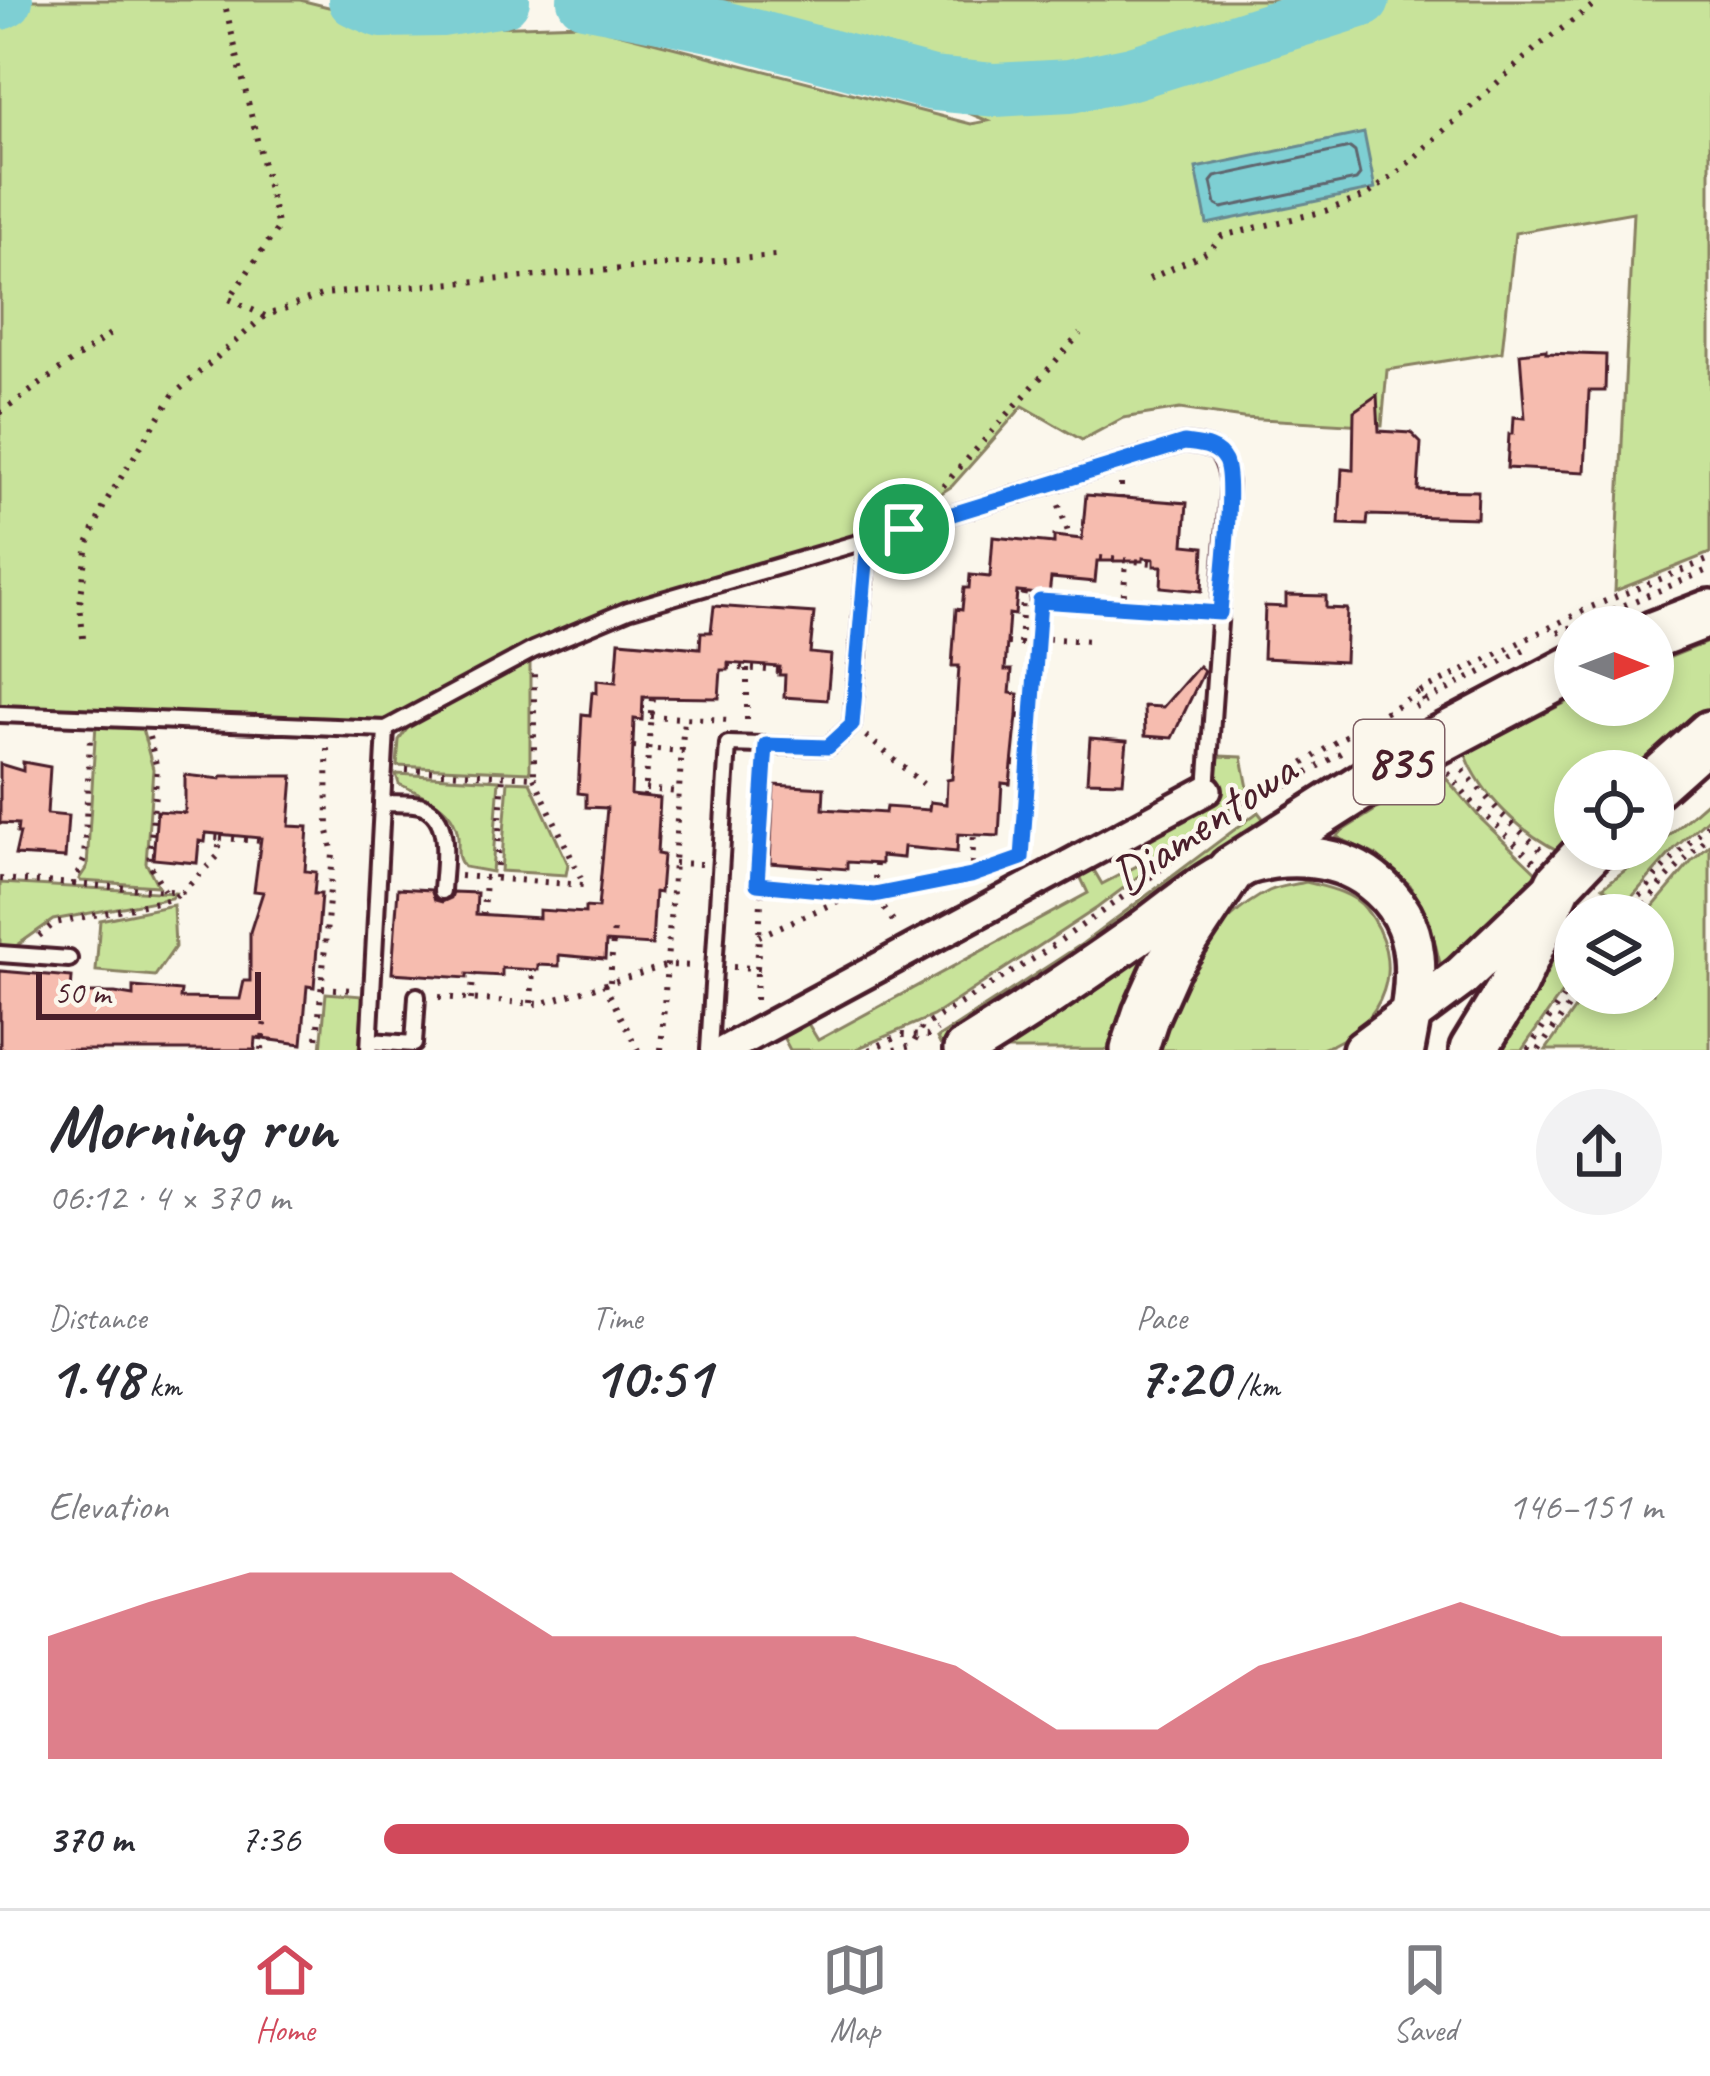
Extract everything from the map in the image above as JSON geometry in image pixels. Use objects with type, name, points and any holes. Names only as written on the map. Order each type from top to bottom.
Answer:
[{"type":"main road","points":[[1674,627],[1710,613]]},
{"type":"main road","name":"Diamentowa","points":[[1231,870],[1430,744],[1554,679]]},
{"type":"main road","points":[[1674,766],[1710,734]]},
{"type":"main road","name":"835","points":[[1134,1050],[1167,967],[1231,870]]},
{"type":"main road","points":[[1473,1050],[1514,983],[1569,871]]},
{"type":"street","points":[[725,1050],[1207,790]]},
{"type":"street","points":[[1231,870],[1276,858],[1307,857],[1345,866],[1376,884],[1398,907],[1417,969],[1407,1034]]},
{"type":"street","name":"Diamentowa","points":[[964,1050],[1231,870]]},
{"type":"street","points":[[1363,1050],[1407,1034],[1569,871]]},
{"type":"lane","points":[[0,714],[386,729],[533,650],[628,610],[1184,443],[1209,446],[1224,459],[1229,484],[1207,790]]},
{"type":"lane","points":[[709,1050],[728,744],[828,747],[852,725],[868,540]]},
{"type":"lane","points":[[386,729],[369,1046],[414,1044],[417,996]]},
{"type":"lane","points":[[382,803],[420,805],[436,815],[444,843],[442,883]]},
{"type":"lane","points":[[6,954],[69,959]]},
{"type":"path","points":[[1149,279],[1209,251],[1222,236],[1366,196],[1536,48],[1600,0]]},
{"type":"path","points":[[226,9],[278,228],[229,299],[265,316]]},
{"type":"path","points":[[83,638],[80,603],[88,544],[104,503],[173,395],[265,316],[324,294],[775,256]]},
{"type":"path","points":[[0,413],[110,334]]},
{"type":"path","points":[[904,529],[1080,334]]},
{"type":"path","points":[[1052,484],[1070,538]]},
{"type":"path","points":[[1100,558],[1154,563]]},
{"type":"path","points":[[894,1050],[912,1046],[922,1027],[1038,956],[1340,739],[1420,692],[1591,607],[1710,559]]},
{"type":"path","points":[[1123,608],[1126,560]]},
{"type":"path","points":[[1020,644],[1024,597],[1220,613]]},
{"type":"path","points":[[766,745],[757,884],[874,895],[971,876],[1022,858],[1040,601]]},
{"type":"path","points":[[1007,643],[1091,641]]},
{"type":"path","points":[[442,883],[496,878],[584,885],[534,777],[534,667]]},
{"type":"path","points":[[728,667],[780,671]]},
{"type":"path","points":[[747,669],[747,720]]},
{"type":"path","points":[[1420,692],[1425,701]]},
{"type":"path","points":[[652,697],[646,793],[679,792]]},
{"type":"path","points":[[650,716],[684,718]]},
{"type":"path","points":[[1017,716],[1033,717]]},
{"type":"path","points":[[73,884],[84,860],[89,744]]},
{"type":"path","points":[[633,747],[691,752]]},
{"type":"path","points":[[1456,759],[1502,815],[1597,894]]},
{"type":"path","points":[[1012,763],[1029,764]]},
{"type":"path","points":[[316,1050],[319,970],[333,854],[326,767]]},
{"type":"path","points":[[1443,767],[1477,808],[1569,871]]},
{"type":"path","points":[[157,768],[149,863],[164,890]]},
{"type":"path","points":[[418,771],[534,777]]},
{"type":"path","points":[[496,878],[503,776]]},
{"type":"path","points":[[1641,894],[1710,822]]},
{"type":"path","points":[[971,876],[974,834]]},
{"type":"path","points":[[1654,894],[1710,835]]},
{"type":"path","points":[[205,837],[260,841]]},
{"type":"path","points":[[6,954],[55,923],[172,899],[218,856],[220,838]]},
{"type":"path","points":[[876,864],[874,895],[887,914]]},
{"type":"path","points":[[818,891],[820,867]]},
{"type":"path","points":[[483,915],[485,878]]},
{"type":"path","points":[[661,878],[673,879]]},
{"type":"path","points":[[0,879],[182,892]]},
{"type":"path","points":[[755,1011],[762,886]]},
{"type":"path","points":[[759,936],[854,894]]},
{"type":"path","points":[[614,926],[607,983],[638,1050]]},
{"type":"path","points":[[417,996],[540,1004],[668,965],[757,968]]},
{"type":"path","points":[[471,1000],[474,970]]},
{"type":"path","points":[[531,1004],[533,970]]},
{"type":"path","points":[[1528,1050],[1554,1011]]},
{"type":"path","points":[[1539,1050],[1564,1014]]},
{"type":"path","points":[[262,1050],[265,1018]]},
{"type":"green space","points":[[0,0],[300,0],[418,29],[583,24],[971,124],[988,121],[697,0],[1710,0],[1710,553],[1615,591],[1633,212],[1515,233],[1502,352],[1387,370],[1382,426],[1243,418],[1180,409],[1123,418],[1082,440],[1023,406],[952,486],[868,540],[628,610],[386,729],[0,714]]},
{"type":"green space","points":[[1710,641],[1710,708],[1663,750],[1554,750],[1554,848],[1504,811],[1481,784],[1465,753],[1554,708],[1554,726],[1674,726],[1674,656]]},
{"type":"green space","points":[[530,661],[530,772],[397,766],[399,740],[412,722]]},
{"type":"green space","points":[[96,724],[141,725],[153,769],[146,863],[158,886],[79,879],[87,867]]},
{"type":"green space","points":[[1219,756],[1242,757],[1248,788],[1243,798],[1097,908],[933,1016],[854,1050],[790,1050],[782,1035],[807,1022],[818,1040],[1088,893],[1079,874],[1092,867],[1102,884],[1150,859],[1140,840],[1214,798]]},
{"type":"green space","points":[[1439,770],[1539,875],[1441,967],[1429,919],[1410,885],[1376,855],[1337,837]]},
{"type":"green space","points":[[396,774],[499,780],[492,872],[464,867],[451,817],[437,803],[399,784]]},
{"type":"green space","points":[[508,781],[530,782],[568,864],[566,875],[501,871]]},
{"type":"green space","points":[[1710,799],[1710,816],[1674,849],[1674,831]]},
{"type":"green space","points":[[1258,812],[1265,821],[940,1044],[937,1038],[1082,944]]},
{"type":"green space","points":[[1710,845],[1710,1050],[1546,1050],[1571,1014],[1674,1014],[1674,894],[1664,894]]},
{"type":"green space","points":[[1625,870],[1656,870],[1635,894],[1612,894],[1603,887]]},
{"type":"green space","points":[[1306,882],[1353,898],[1378,929],[1385,950],[1384,990],[1362,1025],[1322,1049],[1155,1050],[1185,981],[1211,939],[1247,904],[1269,891]]},
{"type":"green space","points":[[0,883],[175,893],[171,898],[53,920],[12,949],[0,949]]},
{"type":"green space","points":[[173,905],[175,947],[155,976],[96,971],[100,920]]},
{"type":"green space","points":[[1152,948],[1113,1050],[996,1050]]},
{"type":"green space","points":[[1554,950],[1554,1004],[1522,1050],[1485,1050]]},
{"type":"green space","points":[[326,993],[363,996],[359,1050],[321,1050]]},
{"type":"water","points":[[1364,133],[1375,189],[1207,224],[1196,168]]},
{"type":"building","points":[[1546,350],[1606,355],[1605,391],[1589,391],[1585,472],[1507,468],[1514,417],[1525,418],[1520,353]]},
{"type":"building","points":[[1377,395],[1379,431],[1411,433],[1421,443],[1418,490],[1478,491],[1477,518],[1368,515],[1367,525],[1339,524],[1342,469],[1353,470],[1354,411]]},
{"type":"building","points":[[1086,495],[1187,503],[1184,545],[1204,547],[1202,591],[1161,587],[1162,566],[1143,558],[1097,561],[1095,582],[1051,578],[1049,595],[1017,592],[1015,615],[1009,614],[1005,670],[1012,670],[1010,693],[1018,694],[1017,716],[1010,784],[1002,783],[999,836],[958,834],[957,852],[904,847],[903,858],[881,856],[881,864],[847,862],[847,869],[770,863],[774,785],[824,788],[823,809],[885,813],[886,807],[929,810],[930,802],[946,804],[947,780],[952,779],[959,666],[952,666],[956,609],[962,610],[964,588],[969,588],[970,575],[990,577],[993,537],[1054,543],[1054,536],[1082,539]]},
{"type":"building","points":[[1286,595],[1326,596],[1326,608],[1347,609],[1345,662],[1263,658],[1265,606],[1286,607]]},
{"type":"building","points":[[714,606],[814,613],[810,653],[831,655],[827,700],[784,697],[785,675],[779,675],[780,667],[728,663],[728,670],[721,670],[719,698],[643,697],[642,720],[634,719],[631,795],[660,798],[657,854],[663,855],[652,945],[606,942],[605,959],[559,955],[559,966],[502,968],[502,976],[392,973],[398,888],[431,890],[435,900],[442,902],[453,892],[477,893],[476,914],[539,918],[539,910],[585,913],[585,907],[598,908],[607,808],[586,807],[586,794],[578,793],[582,714],[590,715],[597,680],[616,682],[619,641],[700,648],[701,632],[711,632]]},
{"type":"building","points":[[1199,666],[1204,671],[1172,738],[1145,736],[1144,706],[1163,707]]},
{"type":"building","points":[[1090,738],[1127,741],[1123,782],[1087,781]]},
{"type":"building","points":[[23,762],[50,767],[47,814],[68,816],[65,858],[15,855],[18,824],[0,823],[0,764],[23,771]]},
{"type":"building","points":[[185,775],[221,779],[293,776],[289,826],[308,827],[305,871],[316,872],[314,894],[321,894],[314,987],[307,986],[302,1044],[256,1038],[255,1050],[0,1050],[0,971],[72,977],[71,993],[133,996],[133,987],[181,991],[180,998],[240,999],[244,981],[250,981],[250,932],[263,892],[254,891],[261,838],[206,833],[205,842],[199,841],[197,863],[153,859],[157,811],[185,813]]},
{"type":"waterway","points":[[0,3],[6,0]]},
{"type":"waterway","points":[[355,0],[381,11],[441,10],[503,0]]},
{"type":"waterway","points":[[584,0],[720,27],[933,84],[995,90],[1070,86],[1132,73],[1363,0]]},
{"type":"route","points":[[1184,443],[1209,446],[1224,459],[1229,484],[1220,613],[1040,601],[1022,858],[971,876],[874,895],[757,884],[766,745],[828,747],[852,725],[868,540],[904,529],[1184,443]]}]
